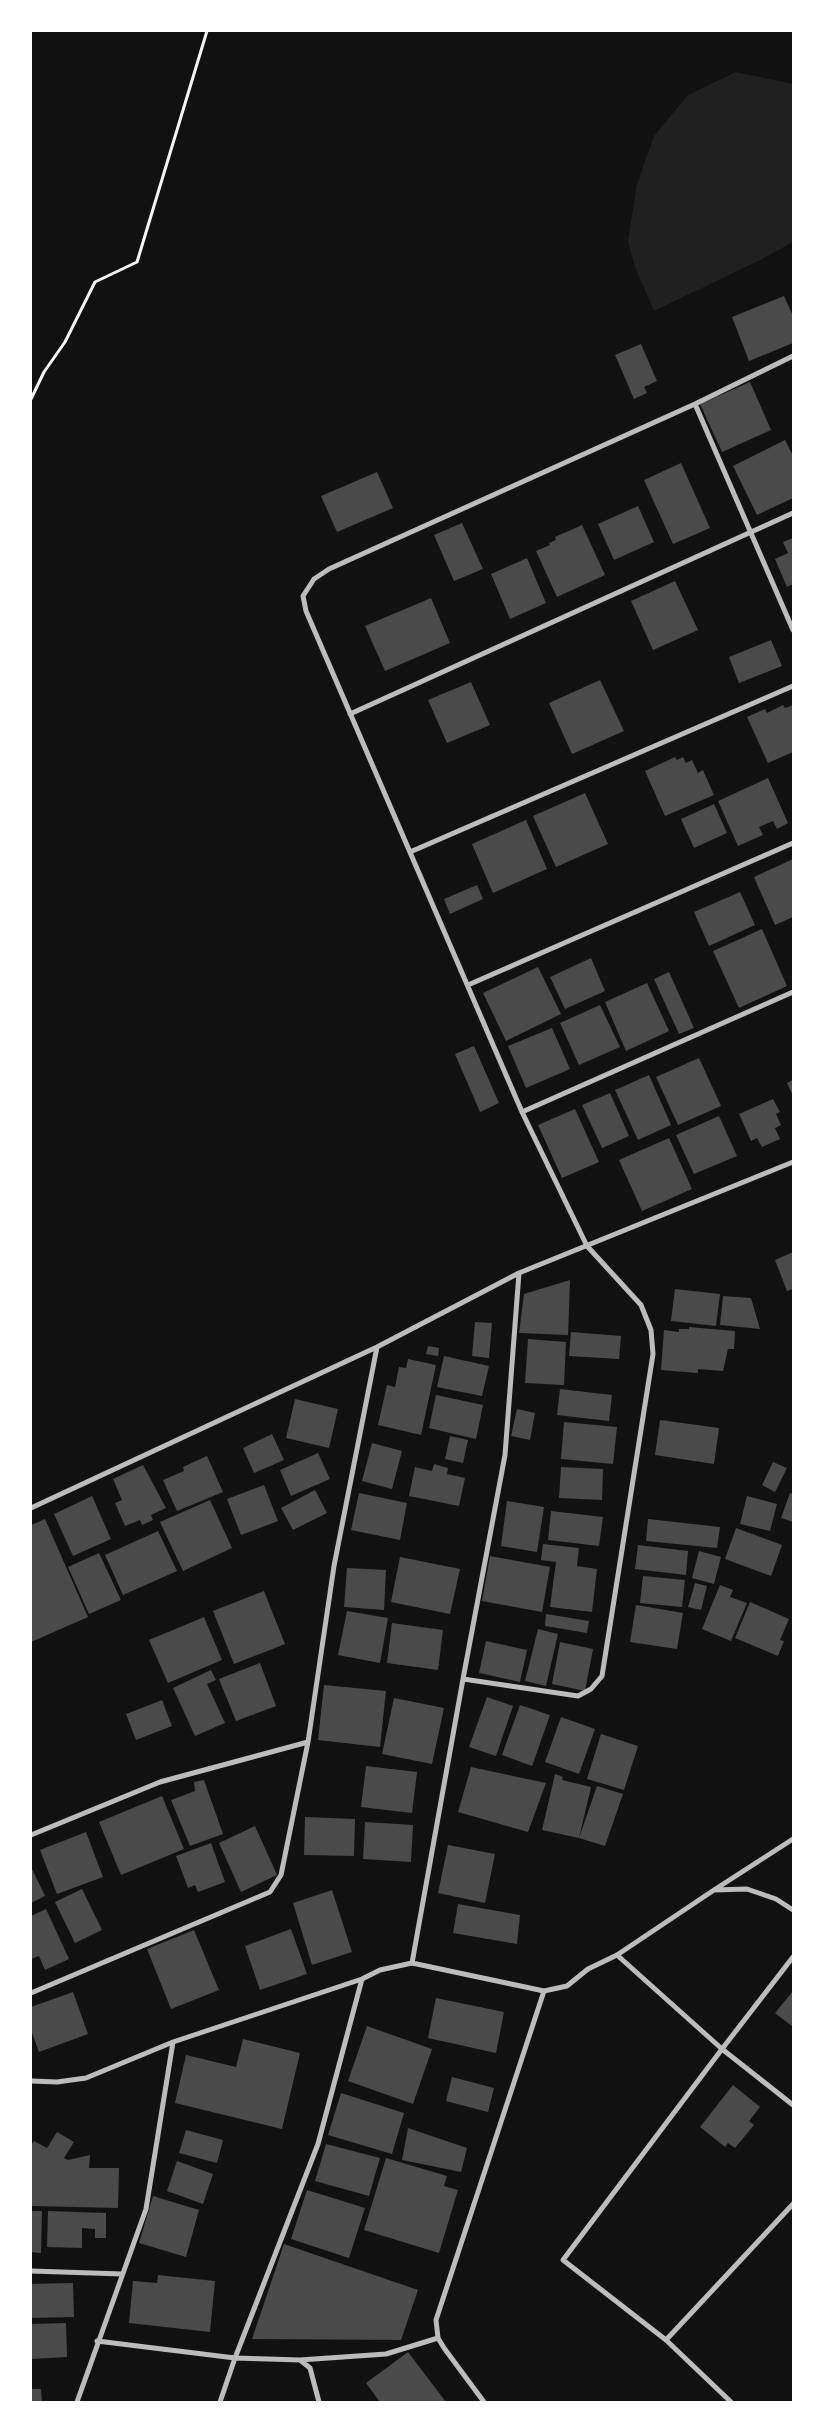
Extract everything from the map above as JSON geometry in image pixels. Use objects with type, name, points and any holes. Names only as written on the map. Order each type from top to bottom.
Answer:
[{"type":"street","points":[[463,1679],[578,1696],[592,1689],[602,1676],[653,1354],[651,1330],[641,1305],[587,1246],[522,1112],[306,611],[303,596],[314,579],[338,565],[695,404],[793,356]]},
{"type":"street","points":[[695,404],[793,630]]},
{"type":"street","points":[[350,714],[793,513]]},
{"type":"street","points":[[410,852],[793,686]]},
{"type":"street","points":[[468,985],[793,843]]},
{"type":"street","points":[[522,1112],[793,992]]},
{"type":"street","points":[[31,1508],[378,1348],[519,1273],[793,1162]]},
{"type":"street","points":[[412,1963],[505,1455],[519,1273]]},
{"type":"street","points":[[31,1993],[270,1892],[281,1876],[308,1742],[334,1566],[378,1348]]},
{"type":"street","points":[[31,1835],[160,1782],[308,1742]]},
{"type":"street","points":[[31,2081],[58,2082],[86,2078],[173,2042],[362,1979],[380,1970],[412,1963],[544,1991],[567,1986],[588,1969],[617,1955],[793,1839]]},
{"type":"street","points":[[714,1890],[746,1889],[776,1899],[793,1910]]},
{"type":"street","points":[[617,1955],[722,2049],[793,2105]]},
{"type":"street","points":[[731,2402],[666,2340],[563,2260],[793,1957]]},
{"type":"street","points":[[220,2402],[235,2358],[318,2144],[362,1979]]},
{"type":"street","points":[[484,2402],[438,2338],[436,2320],[544,1991]]},
{"type":"street","points":[[77,2402],[97,2341],[146,2209],[173,2042]]},
{"type":"street","points":[[666,2340],[793,2204]]},
{"type":"street","points":[[31,2271],[122,2274]]},
{"type":"street","points":[[97,2341],[235,2358],[300,2360],[386,2354],[438,2338]]},
{"type":"street","points":[[300,2360],[310,2368],[319,2402]]},
{"type":"path","points":[[31,399],[44,372],[65,342],[96,282],[138,262],[206,31]]},
{"type":"shaded area","points":[[736,72],[793,84],[793,242],[654,311],[635,267],[628,241],[637,184],[654,136],[688,95]]},
{"type":"building","points":[[784,296],[793,316],[793,343],[749,361],[732,317]]},
{"type":"building","points":[[641,344],[657,381],[644,387],[647,393],[634,399],[615,355]]},
{"type":"building","points":[[750,382],[771,430],[722,452],[700,404]]},
{"type":"building","points":[[785,440],[793,456],[793,498],[757,515],[733,466]]},
{"type":"building","points":[[681,463],[710,528],[673,544],[644,480]]},
{"type":"building","points":[[377,472],[393,508],[337,532],[321,496]]},
{"type":"building","points":[[638,506],[654,542],[614,560],[598,524]]},
{"type":"building","points":[[462,523],[483,569],[454,581],[434,535]]},
{"type":"building","points":[[582,525],[605,575],[557,597],[536,551],[550,545],[549,543],[556,540],[555,537]]},
{"type":"building","points":[[793,538],[793,584],[787,587],[775,559],[788,553],[783,542]]},
{"type":"building","points":[[527,558],[546,603],[510,619],[491,574]]},
{"type":"building","points":[[675,581],[698,630],[653,650],[631,601]]},
{"type":"building","points":[[431,598],[450,643],[385,671],[365,626]]},
{"type":"building","points":[[771,640],[782,666],[739,683],[729,657]]},
{"type":"building","points":[[600,680],[624,731],[572,754],[549,703]]},
{"type":"building","points":[[471,682],[490,725],[447,743],[428,700]]},
{"type":"building","points":[[783,705],[785,708],[793,705],[793,752],[768,763],[747,717],[765,709],[767,713]]},
{"type":"building","points":[[675,757],[677,760],[683,757],[686,763],[692,760],[698,773],[703,770],[714,795],[665,816],[645,771]]},
{"type":"building","points":[[768,778],[788,823],[777,829],[773,821],[759,827],[763,835],[738,846],[718,801]]},
{"type":"building","points":[[585,793],[608,844],[556,867],[533,816]]},
{"type":"building","points":[[714,804],[727,833],[694,848],[681,819]]},
{"type":"building","points":[[526,820],[547,869],[493,893],[472,844]]},
{"type":"building","points":[[793,859],[793,917],[775,925],[754,877]]},
{"type":"building","points":[[477,885],[483,899],[450,914],[444,899]]},
{"type":"building","points":[[740,892],[755,925],[709,946],[694,912]]},
{"type":"building","points":[[762,929],[787,986],[739,1008],[713,951]]},
{"type":"building","points":[[591,958],[605,991],[565,1009],[550,977]]},
{"type":"building","points":[[538,967],[561,1014],[506,1041],[483,993]]},
{"type":"building","points":[[669,972],[694,1028],[679,1034],[654,979]]},
{"type":"building","points":[[647,983],[669,1031],[626,1051],[605,1002]]},
{"type":"building","points":[[600,1005],[620,1047],[579,1065],[560,1023]]},
{"type":"building","points":[[552,1028],[570,1069],[526,1088],[508,1046]]},
{"type":"building","points":[[474,1046],[499,1103],[480,1112],[455,1054]]},
{"type":"building","points":[[699,1058],[721,1106],[678,1125],[656,1077]]},
{"type":"building","points":[[649,1075],[671,1125],[638,1140],[615,1090]]},
{"type":"building","points":[[793,1080],[793,1096],[787,1083]]},
{"type":"building","points":[[610,1093],[629,1136],[602,1148],[582,1105]]},
{"type":"building","points":[[773,1099],[780,1112],[776,1114],[781,1125],[775,1128],[780,1139],[762,1147],[757,1138],[751,1141],[739,1114]]},
{"type":"building","points":[[575,1109],[599,1162],[562,1178],[538,1125]]},
{"type":"building","points":[[719,1116],[737,1156],[694,1174],[676,1135]]},
{"type":"building","points":[[669,1138],[692,1189],[642,1211],[619,1160]]},
{"type":"building","points":[[793,1252],[793,1289],[787,1291],[775,1260]]},
{"type":"building","points":[[570,1280],[568,1335],[519,1333],[524,1294]]},
{"type":"building","points":[[675,1289],[720,1294],[716,1326],[671,1321]]},
{"type":"building","points":[[723,1296],[751,1298],[760,1329],[720,1325]]},
{"type":"building","points":[[475,1322],[492,1323],[489,1358],[472,1356]]},
{"type":"building","points":[[689,1327],[735,1331],[734,1349],[728,1349],[723,1371],[698,1369],[698,1373],[661,1370],[664,1330],[679,1332],[679,1329],[689,1329]]},
{"type":"building","points":[[571,1332],[621,1336],[619,1359],[569,1356]]},
{"type":"building","points":[[528,1339],[566,1342],[564,1385],[525,1383]]},
{"type":"building","points":[[428,1346],[439,1348],[438,1356],[426,1354]]},
{"type":"building","points":[[444,1356],[489,1366],[482,1396],[437,1387]]},
{"type":"building","points":[[408,1359],[436,1365],[421,1435],[378,1425],[387,1385],[395,1387],[399,1367],[406,1368]]},
{"type":"building","points":[[560,1389],[612,1395],[609,1421],[557,1415]]},
{"type":"building","points":[[436,1395],[483,1405],[476,1439],[429,1428]]},
{"type":"building","points":[[295,1399],[338,1409],[329,1448],[286,1438]]},
{"type":"building","points":[[517,1409],[535,1413],[530,1440],[511,1436]]},
{"type":"building","points":[[660,1420],[719,1428],[714,1464],[655,1455]]},
{"type":"building","points":[[564,1422],[617,1427],[613,1464],[561,1459]]},
{"type":"building","points":[[272,1434],[284,1460],[254,1473],[243,1448]]},
{"type":"building","points":[[450,1436],[468,1440],[463,1463],[445,1459]]},
{"type":"building","points":[[372,1443],[402,1451],[392,1489],[362,1481]]},
{"type":"building","points":[[318,1453],[330,1479],[291,1496],[280,1470]]},
{"type":"building","points":[[207,1456],[223,1492],[177,1511],[163,1480],[184,1471],[183,1467]]},
{"type":"building","points":[[773,1462],[787,1468],[775,1492],[762,1485]]},
{"type":"building","points":[[434,1464],[448,1468],[447,1474],[465,1478],[459,1506],[409,1496],[415,1467],[432,1471]]},
{"type":"building","points":[[143,1465],[166,1508],[151,1515],[153,1520],[142,1525],[140,1520],[125,1526],[115,1503],[122,1500],[113,1479]]},
{"type":"building","points":[[561,1467],[603,1469],[602,1500],[559,1498]]},
{"type":"building","points":[[264,1485],[278,1521],[241,1535],[227,1499]]},
{"type":"building","points":[[315,1490],[327,1513],[293,1530],[281,1508]]},
{"type":"building","points":[[359,1493],[407,1503],[400,1540],[351,1530]]},
{"type":"building","points":[[790,1493],[793,1494],[793,1522],[781,1518]]},
{"type":"building","points":[[92,1496],[111,1539],[73,1556],[54,1514]]},
{"type":"building","points":[[747,1496],[777,1504],[770,1531],[740,1524]]},
{"type":"building","points":[[210,1500],[232,1548],[183,1571],[160,1522]]},
{"type":"building","points":[[507,1501],[544,1507],[537,1552],[501,1546]]},
{"type":"building","points":[[551,1511],[603,1517],[599,1546],[548,1540]]},
{"type":"building","points":[[45,1519],[88,1617],[31,1642],[31,1525]]},
{"type":"building","points":[[648,1519],[720,1527],[717,1548],[646,1541]]},
{"type":"building","points":[[736,1528],[782,1545],[771,1576],[725,1559]]},
{"type":"building","points":[[158,1531],[177,1571],[123,1595],[105,1555]]},
{"type":"building","points":[[543,1544],[579,1548],[577,1566],[597,1569],[592,1612],[550,1607],[556,1562],[541,1560]]},
{"type":"building","points":[[638,1545],[688,1551],[686,1575],[635,1569]]},
{"type":"building","points":[[699,1551],[721,1557],[714,1584],[692,1578]]},
{"type":"building","points":[[99,1553],[121,1600],[89,1614],[68,1567]]},
{"type":"building","points":[[490,1556],[550,1567],[542,1612],[482,1601]]},
{"type":"building","points":[[400,1557],[460,1569],[450,1614],[391,1602]]},
{"type":"building","points":[[347,1568],[386,1570],[384,1610],[344,1607]]},
{"type":"building","points":[[643,1576],[685,1580],[682,1607],[640,1603]]},
{"type":"building","points":[[695,1583],[707,1586],[701,1610],[688,1607]]},
{"type":"building","points":[[720,1585],[733,1590],[730,1597],[747,1603],[731,1641],[702,1629]]},
{"type":"building","points":[[264,1591],[285,1644],[234,1664],[213,1611]]},
{"type":"building","points":[[750,1602],[789,1619],[780,1640],[784,1641],[778,1656],[735,1638]]},
{"type":"building","points":[[636,1605],[683,1613],[677,1649],[630,1642]]},
{"type":"building","points":[[347,1611],[388,1618],[380,1663],[338,1655]]},
{"type":"building","points":[[546,1614],[589,1621],[587,1633],[545,1626]]},
{"type":"building","points":[[204,1617],[222,1660],[168,1683],[149,1640]]},
{"type":"building","points":[[392,1623],[443,1630],[438,1670],[387,1663]]},
{"type":"building","points":[[538,1629],[558,1634],[546,1686],[525,1681]]},
{"type":"building","points":[[486,1641],[527,1650],[520,1682],[479,1673]]},
{"type":"building","points":[[560,1642],[593,1649],[585,1691],[552,1684]]},
{"type":"building","points":[[260,1663],[276,1706],[236,1721],[219,1679]]},
{"type":"building","points":[[211,1670],[216,1680],[207,1684],[225,1723],[195,1736],[173,1688]]},
{"type":"building","points":[[324,1685],[386,1691],[380,1747],[318,1740]]},
{"type":"building","points":[[487,1697],[513,1706],[496,1756],[469,1747]]},
{"type":"building","points":[[394,1698],[444,1708],[432,1764],[382,1754]]},
{"type":"building","points":[[162,1700],[172,1726],[136,1740],[126,1714]]},
{"type":"building","points":[[520,1705],[550,1715],[532,1766],[502,1755]]},
{"type":"building","points":[[561,1717],[595,1729],[579,1774],[545,1762]]},
{"type":"building","points":[[601,1734],[638,1746],[624,1790],[587,1779]]},
{"type":"building","points":[[366,1766],[417,1772],[412,1813],[361,1807]]},
{"type":"building","points":[[471,1767],[546,1783],[528,1832],[458,1812]]},
{"type":"building","points":[[555,1774],[563,1777],[562,1780],[591,1787],[579,1838],[542,1830]]},
{"type":"building","points":[[204,1780],[223,1834],[190,1846],[171,1800],[195,1791],[194,1782]]},
{"type":"building","points":[[597,1786],[623,1794],[605,1846],[579,1838]]},
{"type":"building","points":[[162,1796],[184,1849],[121,1875],[99,1822]]},
{"type":"building","points":[[305,1817],[355,1819],[354,1856],[304,1855]]},
{"type":"building","points":[[365,1822],[413,1825],[411,1862],[363,1859]]},
{"type":"building","points":[[255,1826],[277,1875],[241,1892],[219,1843]]},
{"type":"building","points":[[86,1832],[103,1877],[57,1894],[40,1850]]},
{"type":"building","points":[[211,1843],[225,1882],[198,1892],[195,1885],[188,1888],[176,1856]]},
{"type":"building","points":[[448,1845],[495,1854],[485,1903],[438,1893]]},
{"type":"building","points":[[31,1867],[45,1896],[31,1903]]},
{"type":"building","points":[[82,1889],[102,1930],[75,1943],[55,1902]]},
{"type":"building","points":[[332,1890],[352,1952],[312,1965],[293,1903]]},
{"type":"building","points":[[458,1904],[520,1915],[517,1944],[453,1933]]},
{"type":"building","points":[[46,1909],[69,1959],[45,1970],[39,1956],[31,1959],[31,1916]]},
{"type":"building","points":[[291,1929],[307,1974],[260,1990],[245,1946]]},
{"type":"building","points":[[194,1930],[219,1990],[171,2009],[147,1949]]},
{"type":"building","points":[[793,1991],[793,2027],[775,2013]]},
{"type":"building","points":[[73,1992],[88,2034],[39,2052],[31,2030],[31,2007]]},
{"type":"building","points":[[436,1998],[504,2012],[496,2053],[428,2038]]},
{"type":"building","points":[[367,2026],[432,2049],[413,2104],[348,2081]]},
{"type":"building","points":[[243,2039],[300,2053],[282,2129],[175,2103],[186,2055],[236,2067]]},
{"type":"building","points":[[452,2077],[494,2088],[488,2112],[446,2101]]},
{"type":"building","points":[[733,2085],[760,2107],[749,2121],[754,2125],[735,2148],[728,2143],[725,2147],[700,2127]]},
{"type":"building","points":[[341,2093],[404,2113],[392,2154],[328,2135]]},
{"type":"building","points":[[408,2128],[467,2148],[461,2172],[402,2160]]},
{"type":"building","points":[[186,2130],[223,2140],[217,2163],[179,2153]]},
{"type":"building","points":[[57,2132],[74,2142],[64,2158],[68,2160],[90,2155],[89,2168],[119,2168],[118,2208],[31,2206],[31,2145],[34,2141],[47,2148]]},
{"type":"building","points":[[326,2144],[380,2158],[369,2196],[315,2181]]},
{"type":"building","points":[[386,2158],[447,2176],[444,2186],[458,2190],[439,2253],[364,2230]]},
{"type":"building","points":[[177,2161],[213,2174],[203,2204],[167,2191]]},
{"type":"building","points":[[307,2190],[365,2208],[349,2258],[291,2239]]},
{"type":"building","points":[[153,2196],[199,2210],[186,2257],[139,2243]]},
{"type":"building","points":[[31,2211],[42,2211],[41,2253],[31,2252]]},
{"type":"building","points":[[48,2211],[106,2213],[106,2238],[95,2238],[95,2229],[82,2228],[82,2248],[47,2247]]},
{"type":"building","points":[[284,2244],[418,2290],[401,2340],[252,2339]]},
{"type":"building","points":[[158,2275],[215,2281],[210,2332],[129,2323],[133,2281],[157,2283]]},
{"type":"building","points":[[73,2283],[74,2317],[31,2318],[31,2284]]},
{"type":"building","points":[[66,2323],[67,2357],[31,2359],[31,2324]]},
{"type":"building","points":[[408,2352],[446,2402],[380,2402],[366,2383]]},
{"type":"building","points":[[31,2389],[41,2389],[42,2402],[31,2402]]}]
